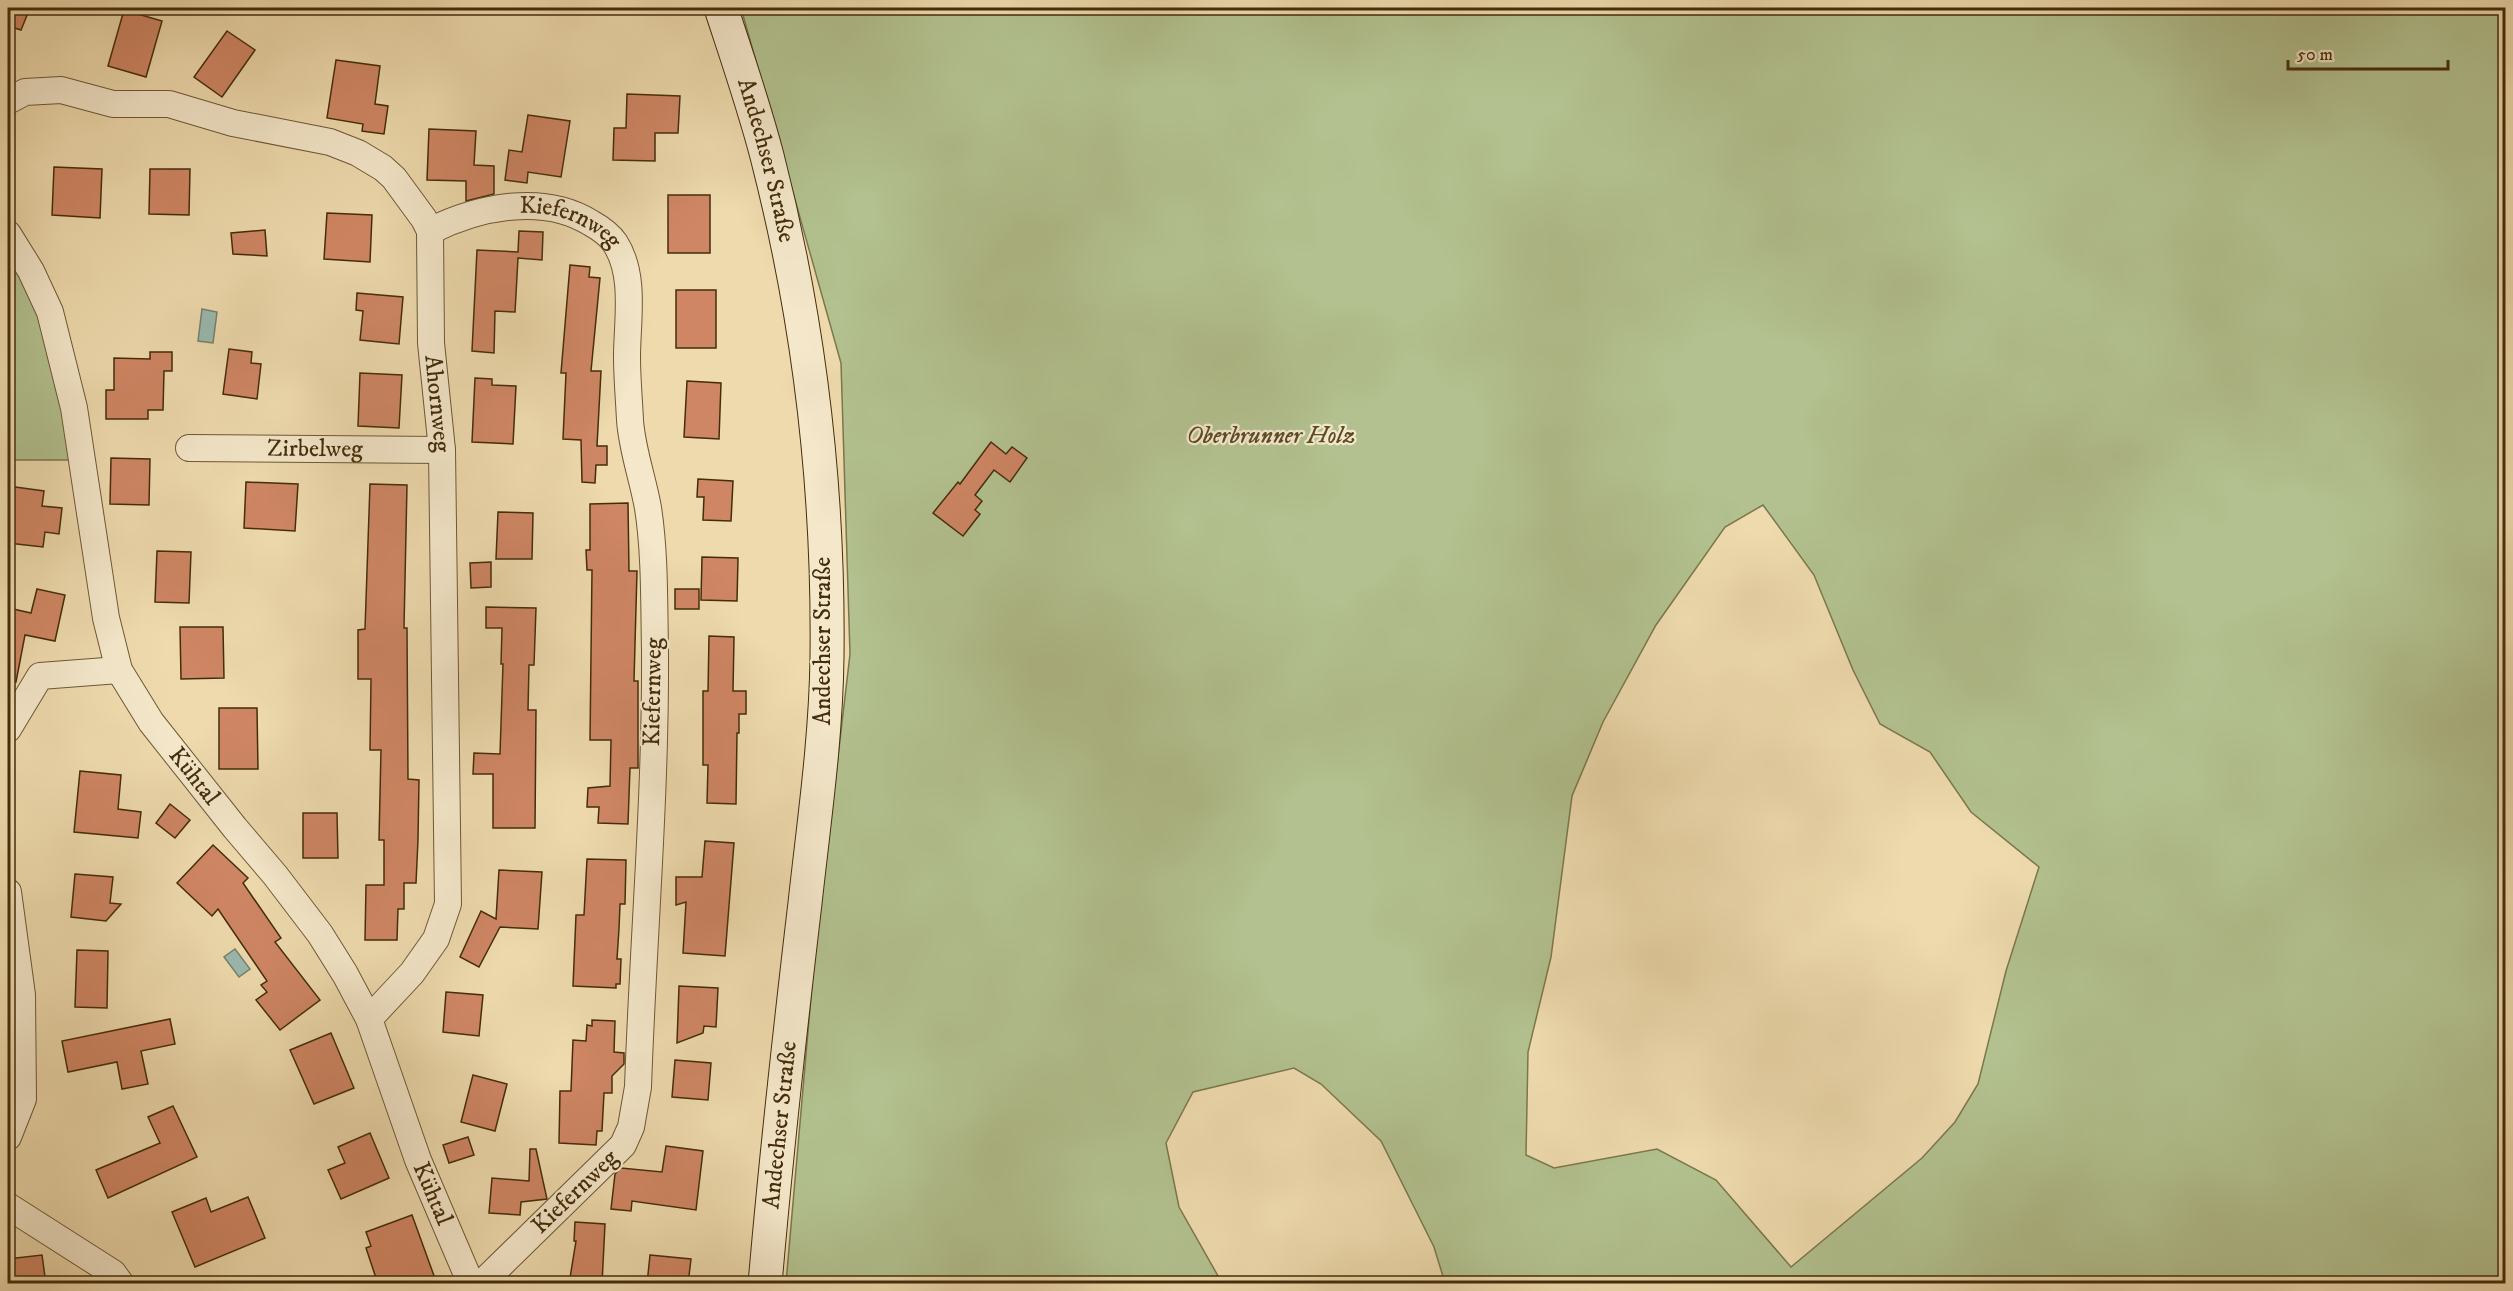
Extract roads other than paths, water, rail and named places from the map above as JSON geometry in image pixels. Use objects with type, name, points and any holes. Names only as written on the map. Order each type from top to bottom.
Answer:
[{"type":"street","name":"Andechser Straße","points":[[721,8],[766,155],[805,345],[819,443],[825,591],[827,657],[822,748],[774,1176],[765,1284]]},
{"type":"street","points":[[8,101],[24,92],[61,90],[113,104],[169,104],[233,123],[330,142],[358,153],[383,168],[394,178],[412,202],[430,231]]},
{"type":"street","name":"Kiefernweg","points":[[430,231],[454,221],[491,211],[532,205],[558,208],[584,219],[609,236],[616,245],[624,267],[629,303],[627,360],[630,426],[648,509],[651,549],[655,650],[651,784],[638,1087],[631,1127],[623,1145],[481,1284]]},
{"type":"street","name":"Ahornweg","points":[[369,1019],[412,973],[436,939],[448,904],[442,450],[431,344],[430,231]]},
{"type":"street","name":"Kühtal","points":[[8,234],[31,271],[50,312],[74,408],[106,618],[119,670],[158,731],[275,875],[320,934],[345,974],[369,1019],[418,1160],[471,1284]]},
{"type":"street","name":"Zirbelweg","points":[[189,448],[442,450]]},
{"type":"street","points":[[8,729],[40,676],[119,670]]},
{"type":"street","points":[[8,892],[22,995],[23,1099],[8,1137]]},
{"type":"street","points":[[8,1206],[114,1273],[121,1284]]},
{"type":"water","points":[[202,309],[217,312],[213,343],[198,341]]},
{"type":"water","points":[[235,949],[250,969],[239,977],[224,957]]},
{"type":"park label","name":"Oberbrunner Holz","points":[[1271,436]]}]
